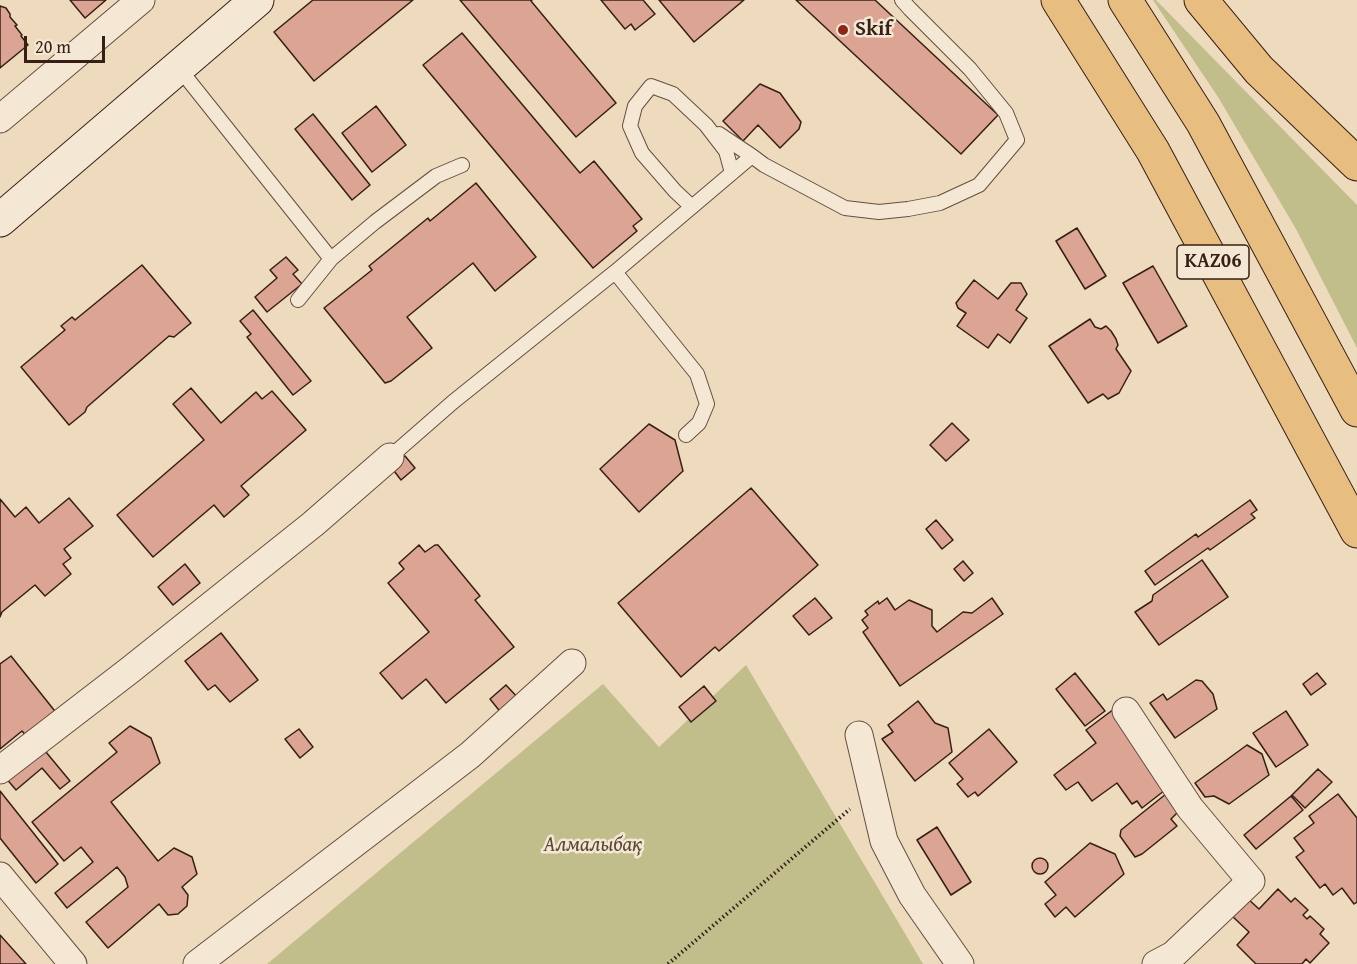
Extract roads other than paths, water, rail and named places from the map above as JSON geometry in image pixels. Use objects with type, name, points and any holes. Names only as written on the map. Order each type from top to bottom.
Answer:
[{"type":"highway","name":"KАZ06","points":[[1058,0],[1153,151],[1357,531]]},
{"type":"highway","name":"KАZ06","points":[[1125,0],[1203,123],[1357,410]]},
{"type":"highway","points":[[1201,0],[1259,70],[1357,164]]},
{"type":"main road","points":[[0,220],[257,0]]},
{"type":"street","points":[[0,119],[141,0]]},
{"type":"street","points":[[0,770],[313,524],[390,457]]},
{"type":"street","points":[[197,964],[470,755],[572,663]]},
{"type":"street","points":[[1126,711],[1190,808],[1251,881],[1170,961]]},
{"type":"street","points":[[859,735],[884,841],[912,895],[960,964]]},
{"type":"street","points":[[0,876],[73,964]]},
{"type":"lane","points":[[706,125],[764,165],[845,208],[879,212],[908,209],[940,203],[979,185],[1017,140],[1006,113],[970,69],[902,0]]},
{"type":"lane","points":[[178,67],[331,259]]},
{"type":"lane","points":[[692,207],[642,153],[630,126],[635,106],[651,86],[673,94],[706,125],[726,151],[732,173]]},
{"type":"lane","points":[[390,457],[453,402],[615,272],[752,156]]},
{"type":"lane","points":[[298,300],[331,259],[375,222],[436,176],[462,165]]},
{"type":"lane","points":[[615,272],[697,374],[707,404],[699,423],[686,435]]},
{"type":"place","name":"Skif","points":[[843,30]]},
{"type":"park label","name":"Алмалыбақ","points":[[593,846]]}]
